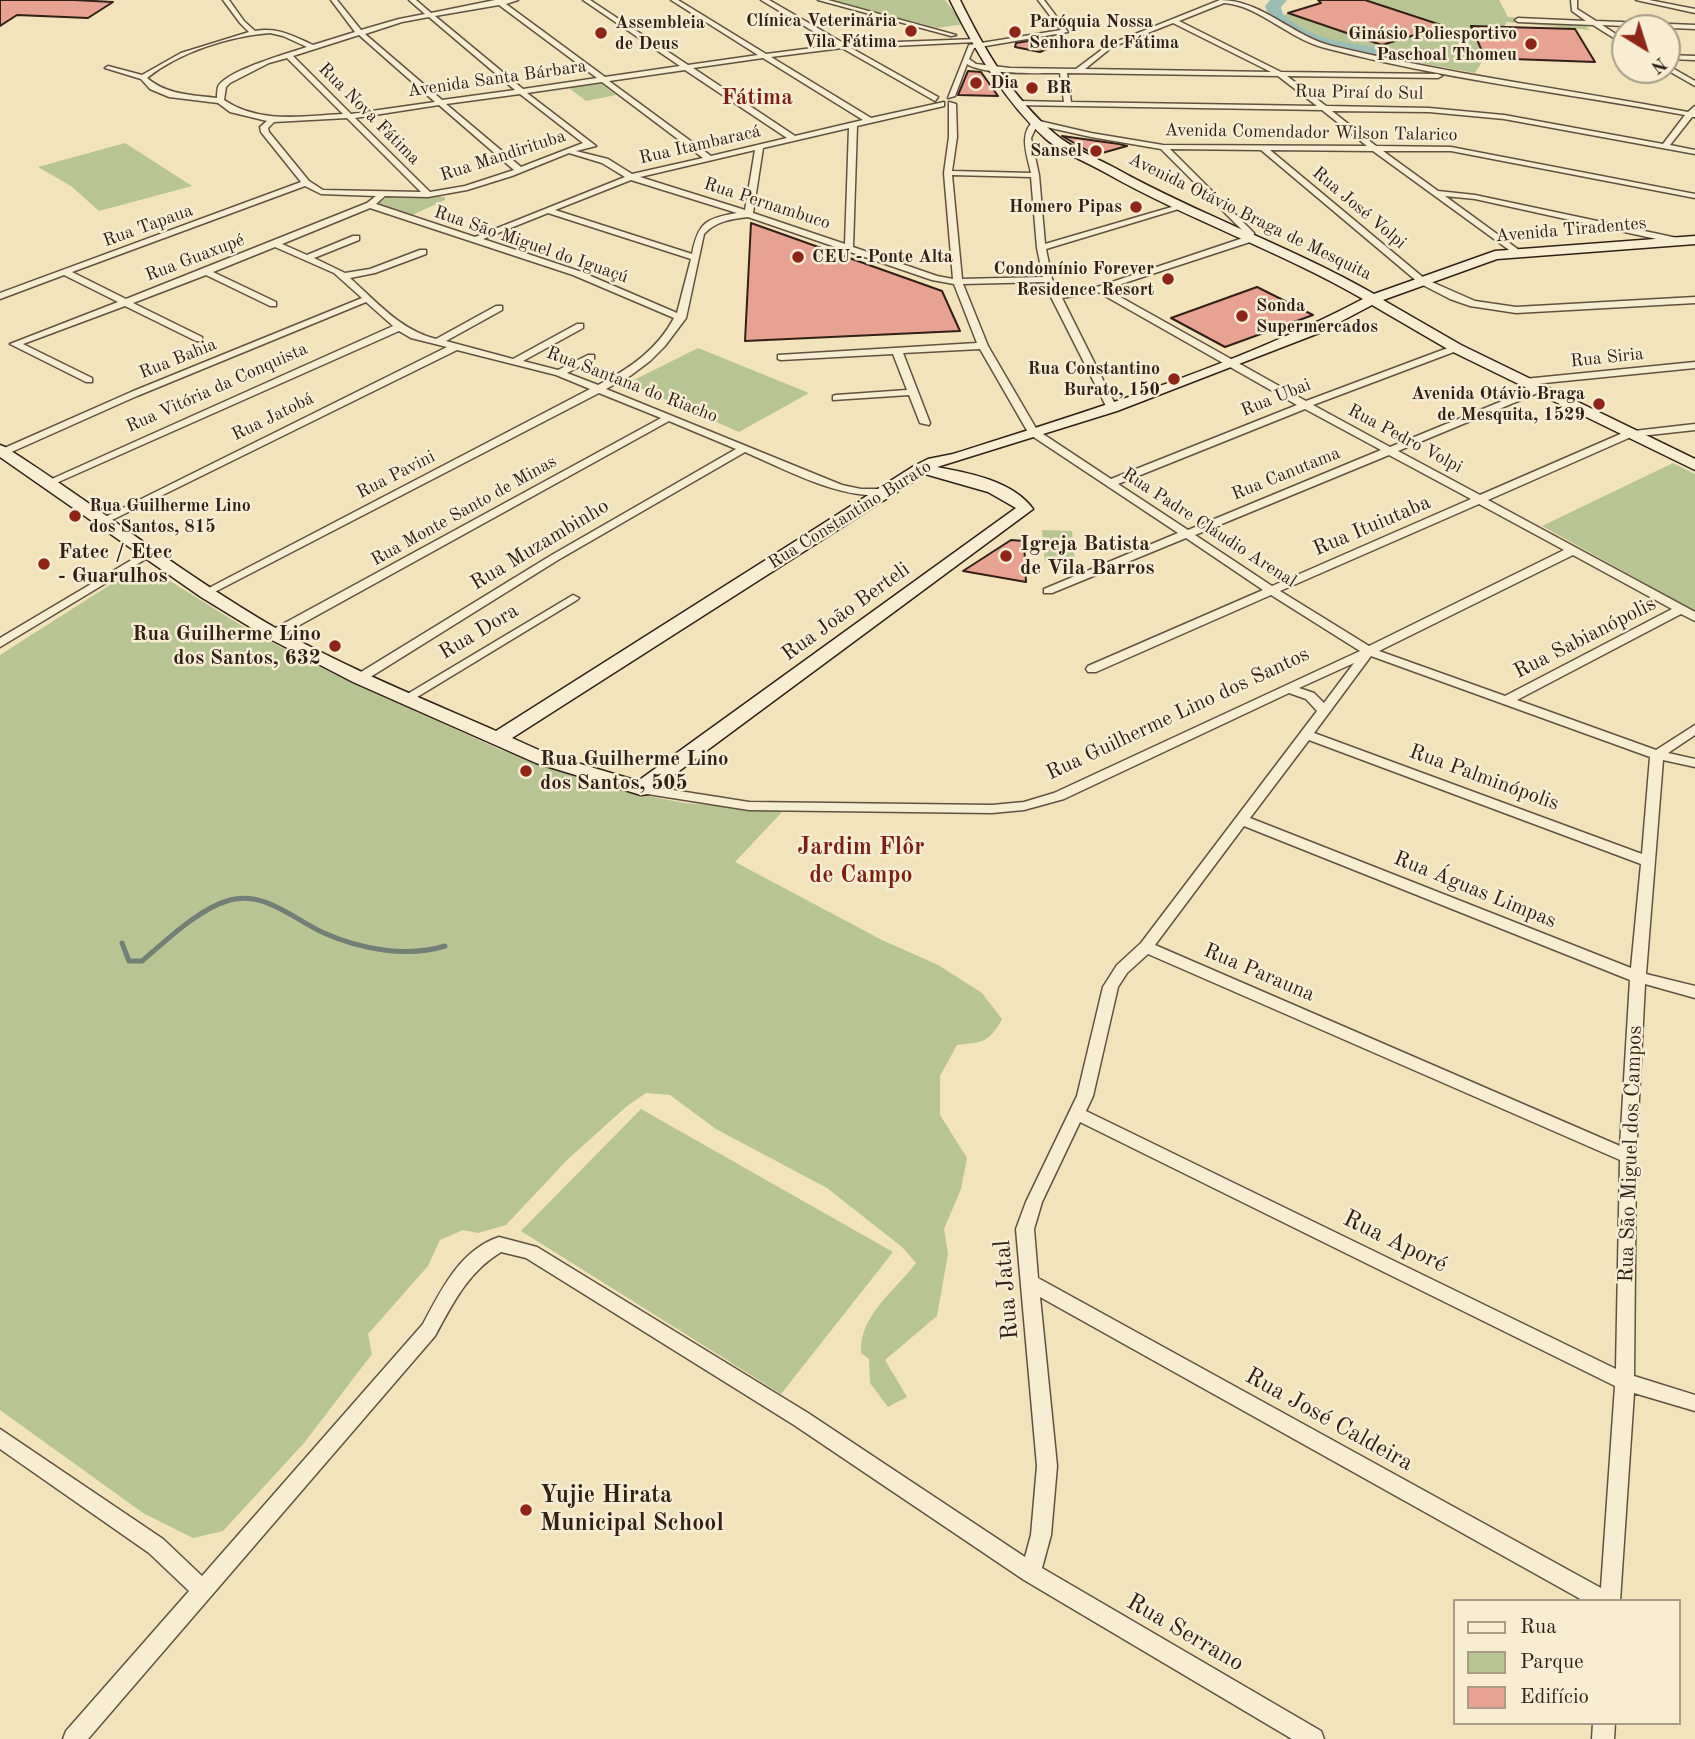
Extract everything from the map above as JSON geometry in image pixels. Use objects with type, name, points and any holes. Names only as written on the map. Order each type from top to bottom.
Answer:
[{"type":"street","points":[[226,0],[254,33]]},
{"type":"street","points":[[334,0],[358,31],[518,169]]},
{"type":"street","points":[[412,0],[552,117],[589,143],[605,161]]},
{"type":"street","points":[[220,101],[222,87],[234,76],[311,47],[358,31],[427,14],[515,0]]},
{"type":"street","points":[[586,0],[794,139]]},
{"type":"street","points":[[674,0],[870,121]]},
{"type":"street","points":[[764,0],[938,101]]},
{"type":"street","points":[[821,0],[976,42]]},
{"type":"street","name":"Avenida Otávio Braga de Mesquita","points":[[955,0],[969,23],[976,42],[1018,103],[1052,138],[1178,208],[1319,268],[1456,348],[1537,390],[1695,465]]},
{"type":"street","name":"Avenida Santa Bárbara","points":[[108,68],[143,78],[153,87],[172,95],[220,101],[245,114],[272,120],[350,116],[841,46],[936,41],[976,42],[1066,31],[1041,0]]},
{"type":"street","points":[[1574,0],[1574,10],[1611,35]]},
{"type":"street","points":[[1639,0],[1695,11]]},
{"type":"street","points":[[1668,6],[1676,0]]},
{"type":"street","points":[[499,1],[710,159]]},
{"type":"street","points":[[1079,71],[1110,46],[1223,1],[1250,5],[1291,33],[1322,45],[1488,79],[1693,112]]},
{"type":"street","points":[[1171,20],[1277,72],[1374,148],[1439,193],[1516,252]]},
{"type":"street","points":[[1518,20],[1695,27]]},
{"type":"street","points":[[930,29],[953,29],[969,23]]},
{"type":"street","points":[[143,78],[156,67],[173,59],[254,33],[278,32],[311,47]]},
{"type":"street","points":[[936,41],[948,38],[946,33]]},
{"type":"street","name":"Rua Padre Cláudio Arenal","points":[[976,42],[971,46],[952,100],[953,137],[948,173],[958,282],[983,345],[1033,432],[1368,651],[1657,755],[1695,763]]},
{"type":"street","name":"Rua Nova Fátima","points":[[288,55],[428,195]]},
{"type":"street","points":[[966,60],[974,66],[995,69],[1277,72],[1488,79]]},
{"type":"street","points":[[1063,71],[1068,105]]},
{"type":"street","name":"Rua Itambaracá","points":[[474,240],[631,177],[870,121],[938,101],[952,100]]},
{"type":"street","name":"Rua Piraí do Sul","points":[[1018,103],[1418,109],[1481,114],[1695,152]]},
{"type":"street","points":[[1665,146],[1693,112]]},
{"type":"street","points":[[272,120],[264,127],[265,132],[306,183]]},
{"type":"street","points":[[1035,122],[1029,131],[1029,147],[1035,175],[1041,248],[1048,279],[1112,408]]},
{"type":"street","name":"Avenida Comendador Wilson Talarico","points":[[1035,122],[1163,147],[1429,148],[1472,152],[1695,196]]},
{"type":"street","points":[[849,249],[853,125]]},
{"type":"street","name":"Avenida Comendador Wilson Talarico","points":[[1029,147],[1038,141],[1052,138],[1091,135]]},
{"type":"street","name":"Rua Mandirituba","points":[[306,183],[315,190],[332,194],[428,195],[461,189],[589,143]]},
{"type":"street","points":[[1055,297],[1099,289],[1250,239],[1251,235],[1233,214],[1163,147]]},
{"type":"street","points":[[681,318],[704,227],[726,218],[749,214],[759,148]]},
{"type":"street","name":"Rua José Volpi","points":[[1263,148],[1422,281],[1473,304],[1516,310],[1695,300]]},
{"type":"street","name":"Rua Pernambuco","points":[[569,151],[605,161],[631,177],[749,214],[921,274],[958,282],[1048,279]]},
{"type":"street","points":[[948,173],[1035,175]]},
{"type":"street","name":"Rua Tapaua","points":[[0,296],[306,183]]},
{"type":"street","points":[[1439,193],[1475,197],[1679,241]]},
{"type":"street","name":"Rua Guaxupé","points":[[89,380],[15,344],[275,244],[370,205],[383,194]]},
{"type":"street","name":"Rua São Miguel do Iguaçú","points":[[370,205],[601,282],[681,318]]},
{"type":"street","points":[[1041,248],[1178,208]]},
{"type":"street","points":[[546,209],[695,258]]},
{"type":"street","points":[[1211,222],[1233,214]]},
{"type":"street","points":[[1617,226],[1642,243]]},
{"type":"street","points":[[307,258],[356,238]]},
{"type":"street","name":"Avenida Tiradentes","points":[[1373,299],[1495,255],[1695,240]]},
{"type":"street","points":[[275,244],[345,276],[372,271],[423,252]]},
{"type":"street","name":"Avenida Tiradentes","points":[[1390,308],[1499,264],[1521,260],[1695,249]]},
{"type":"street","points":[[66,272],[198,339]]},
{"type":"street","points":[[206,272],[273,304]]},
{"type":"street","name":"Rua Santana do Riacho","points":[[345,276],[400,327],[424,340],[458,346],[559,373],[839,488],[861,492],[886,492]]},
{"type":"street","name":"Rua Pedro Volpi","points":[[1099,289],[1230,365],[1695,617]]},
{"type":"street","name":"Rua Bahia","points":[[1,451],[367,299]]},
{"type":"street","name":"Rua Constantino Burato","points":[[497,739],[934,461],[956,458],[1112,408],[1230,365],[1314,330],[1373,299]]},
{"type":"street","points":[[436,342],[499,308]]},
{"type":"street","name":"Rua Constantino Burato","points":[[1314,330],[1390,308]]},
{"type":"street","name":"Rua Pavini","points":[[207,593],[627,374],[659,349],[681,318]]},
{"type":"street","points":[[516,361],[580,326]]},
{"type":"street","name":"Rua Vitória da Conquista","points":[[50,482],[400,327]]},
{"type":"street","points":[[781,357],[983,345]]},
{"type":"street","name":"Rua Jatobá","points":[[104,520],[458,346]]},
{"type":"street","name":"Rua Ubai","points":[[1110,484],[1305,405],[1456,348]]},
{"type":"street","points":[[897,351],[925,423]]},
{"type":"street","points":[[559,373],[591,357]]},
{"type":"street","name":"Rua Siria","points":[[1522,382],[1695,365]]},
{"type":"street","name":"Rua Canutama","points":[[1048,591],[1537,390]]},
{"type":"street","points":[[836,398],[913,392]]},
{"type":"street","name":"Rua Monte Santo de Minas","points":[[274,634],[670,417]]},
{"type":"street","name":"Rua Ituiutaba","points":[[1092,669],[1629,434],[1695,427]]},
{"type":"street","name":"Rua Muzambinho","points":[[360,678],[554,558],[743,449]]},
{"type":"street","name":"Rua Guilherme Lino dos Santos","points":[[1,451],[50,482],[207,593],[274,634],[360,678],[543,759],[641,789],[749,806],[992,808],[1024,806],[1059,796],[1368,651],[1574,550]]},
{"type":"street","points":[[956,458],[951,466],[970,480]]},
{"type":"street","name":"Rua João Berteli","points":[[641,789],[1025,509],[1017,499],[970,480],[939,470],[920,469]]},
{"type":"street","points":[[839,488],[853,497],[855,511]]},
{"type":"street","points":[[0,643],[150,552]]},
{"type":"street","name":"Rua Dora","points":[[405,699],[573,598]]},
{"type":"street","name":"Rua Sabianópolis","points":[[1507,701],[1682,609]]},
{"type":"street","points":[[1146,947],[1368,651]]},
{"type":"street","points":[[1288,689],[1310,696],[1323,709]]},
{"type":"street","points":[[1657,755],[1695,729]]},
{"type":"street","name":"Rua Palminópolis","points":[[1306,734],[1647,860]]},
{"type":"street","name":"Rua São Miguel dos Campos","points":[[1610,1599],[1625,1382],[1629,1156],[1638,977],[1657,755]]},
{"type":"street","name":"Rua Águas Limpas","points":[[1241,820],[1638,977],[1695,992]]},
{"type":"street","name":"Rua Jatal","points":[[1031,1573],[1041,1535],[1047,1466],[1025,1228],[1029,1213],[1085,1096],[1111,986],[1122,969],[1146,947]]},
{"type":"street","name":"Rua Parauna","points":[[1146,947],[1629,1156]]},
{"type":"street","name":"Rua Aporé","points":[[1078,1114],[1625,1382],[1695,1403]]},
{"type":"street","name":"Rua Serrano","points":[[203,1591],[429,1330],[464,1269],[478,1255],[499,1244],[531,1252],[543,1259],[801,1419],[1031,1573],[1313,1739]]},
{"type":"street","name":"Rua José Caldeira","points":[[1030,1282],[1600,1599]]},
{"type":"street","points":[[0,1438],[156,1546],[203,1591],[74,1739]]},
{"type":"green space","points":[[832,0],[945,0],[964,24],[937,28]]},
{"type":"green space","points":[[1365,0],[1499,0],[1508,17],[1584,25],[1590,30],[1507,22],[1475,73],[1331,47],[1273,22],[1288,13],[1382,45],[1443,26]]},
{"type":"green space","points":[[599,82],[616,95],[586,101],[569,88]]},
{"type":"green space","points":[[125,143],[192,186],[99,211],[71,186],[38,167]]},
{"type":"green space","points":[[388,196],[445,197],[445,200],[410,216],[378,204]]},
{"type":"green space","points":[[698,348],[809,393],[739,432],[628,383]]},
{"type":"green space","points":[[1673,463],[1695,474],[1695,611],[1542,526]]},
{"type":"green space","points":[[1042,530],[1072,531],[1075,562],[1045,562]]},
{"type":"green space","points":[[144,573],[170,581],[255,634],[330,672],[501,750],[603,787],[684,803],[783,811],[735,862],[882,940],[938,965],[982,993],[1002,1019],[993,1033],[984,1040],[957,1045],[940,1076],[940,1115],[967,1158],[961,1189],[944,1229],[948,1254],[937,1316],[885,1360],[907,1397],[888,1407],[870,1383],[869,1359],[861,1353],[862,1339],[872,1315],[916,1263],[902,1247],[827,1188],[716,1129],[670,1095],[646,1093],[627,1106],[567,1160],[506,1225],[478,1233],[463,1230],[440,1240],[428,1266],[368,1334],[372,1354],[304,1443],[223,1531],[193,1538],[143,1513],[0,1410],[0,655],[119,579]]},
{"type":"green space","points":[[641,1109],[893,1252],[781,1394],[521,1231]]},
{"type":"building","points":[[0,0],[113,2],[88,18],[17,15],[0,26]]},
{"type":"building","points":[[1318,0],[1365,0],[1444,26],[1382,45],[1288,13],[1321,3]]},
{"type":"building","name":"Ginásio Poliesportivo Paschoal Thomeu","points":[[1471,26],[1575,29],[1595,62],[1485,58]]},
{"type":"building","points":[[1052,37],[1063,42],[1040,52],[1015,47],[1016,43]]},
{"type":"building","name":"Dia","points":[[968,71],[981,72],[998,96],[958,95]]},
{"type":"building","name":"Sansel","points":[[1062,136],[1119,144],[1127,146],[1095,155]]},
{"type":"building","name":"CEU - Ponte Alta","points":[[751,223],[942,291],[960,331],[745,341]]},
{"type":"building","name":"Sonda Supermercados","points":[[1257,287],[1313,315],[1225,347],[1171,318]]},
{"type":"building","name":"Igreja Batista de Vila Barros","points":[[1011,540],[1024,541],[1026,582],[963,571]]},
{"type":"waterway","points":[[1279,0],[1273,6],[1276,16],[1285,25],[1299,32],[1360,50],[1411,57],[1412,64]]},
{"type":"waterway","points":[[122,943],[129,961],[142,961],[206,910],[230,900],[243,898],[267,903],[324,933],[368,947],[415,951],[445,946]]},
{"type":"place","name":"Clínica Veterinária Vila Fátima","points":[[911,31]]},
{"type":"place","name":"Paróquia Nossa Senhora de Fátima","points":[[1015,32]]},
{"type":"place","name":"Assembleia de Deus","points":[[601,33]]},
{"type":"place","name":"Ginásio Poliesportivo Paschoal Thomeu","points":[[1531,44]]},
{"type":"place","name":"Dia","points":[[976,83]]},
{"type":"place","name":"BR","points":[[1032,88]]},
{"type":"place","name":"Sansel","points":[[1096,151]]},
{"type":"place","name":"Homero Pipas","points":[[1136,207]]},
{"type":"place","name":"CEU - Ponte Alta","points":[[798,257]]},
{"type":"place","name":"Condomínio Forever Residence Resort","points":[[1168,279]]},
{"type":"place","name":"Sonda Supermercados","points":[[1242,316]]},
{"type":"place","name":"Rua Constantino Burato, 150","points":[[1174,379]]},
{"type":"place","name":"Avenida Otávio Braga de Mesquita, 1529","points":[[1599,404]]},
{"type":"place","name":"Rua Guilherme Lino dos Santos, 815","points":[[75,516]]},
{"type":"place","name":"Igreja Batista de Vila Barros","points":[[1006,556]]},
{"type":"place","name":"Fatec / Etec - Guarulhos","points":[[44,564]]},
{"type":"place","name":"Rua Guilherme Lino dos Santos, 632","points":[[335,646]]},
{"type":"place","name":"Rua Guilherme Lino dos Santos, 505","points":[[526,771]]},
{"type":"place","name":"Yujie Hirata Municipal School","points":[[526,1510]]},
{"type":"district","name":"Fátima","points":[[757,98]]},
{"type":"district","name":"Jardim Flôr de Campo","points":[[861,862]]}]
